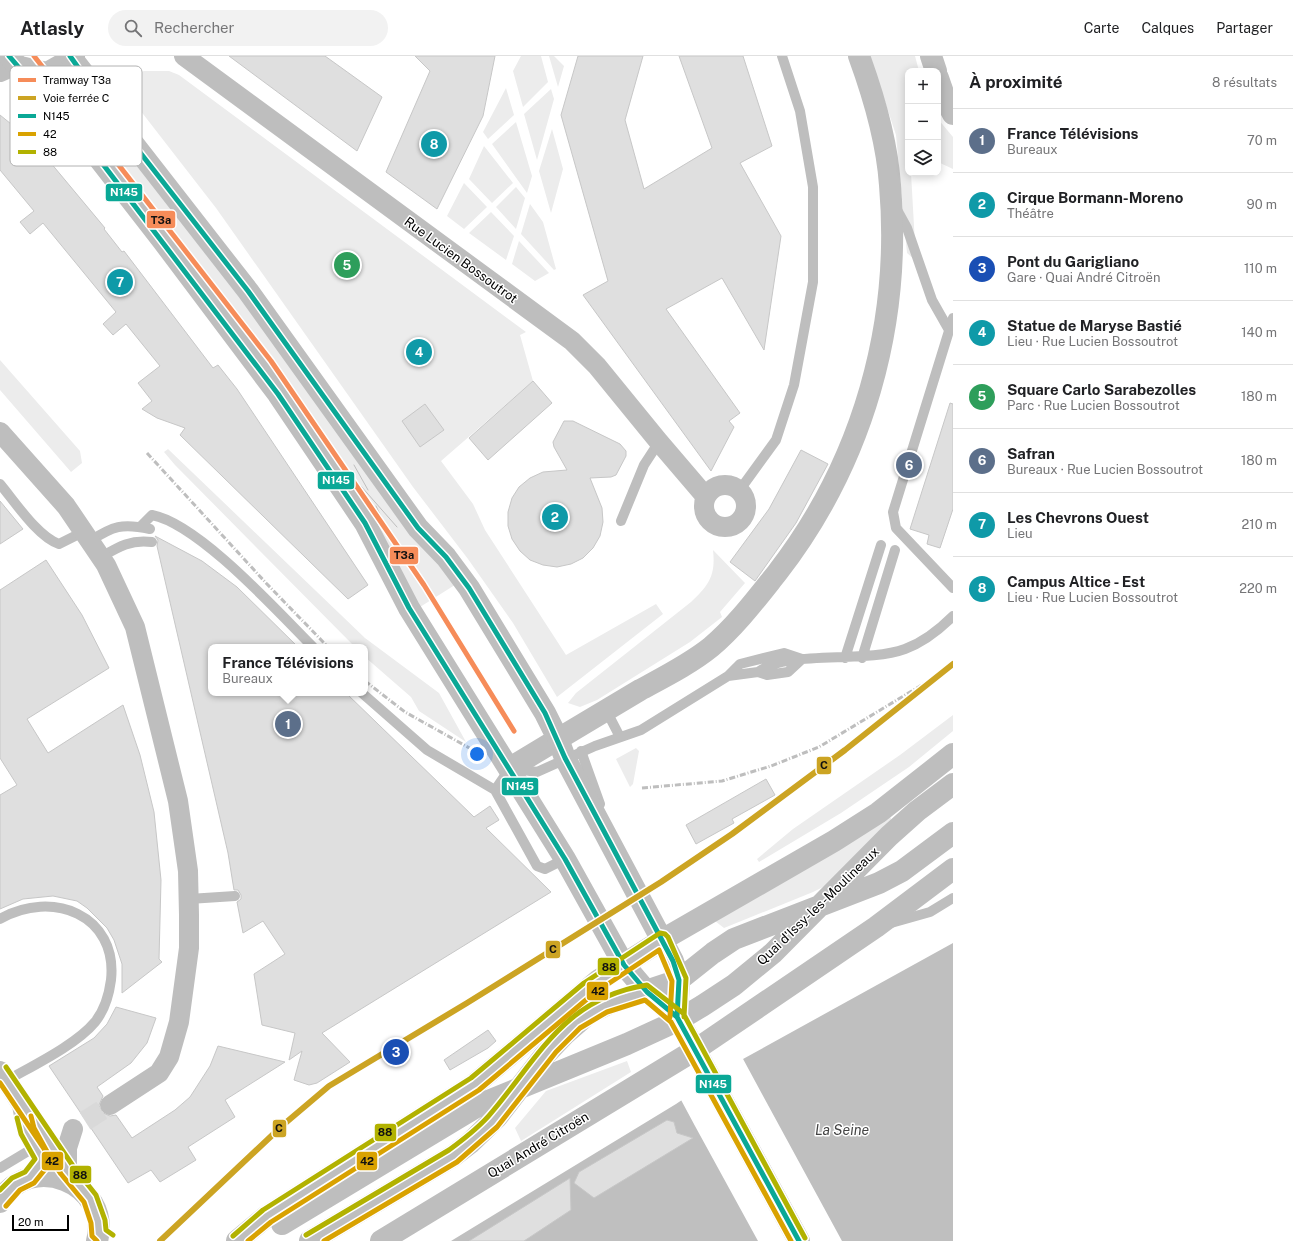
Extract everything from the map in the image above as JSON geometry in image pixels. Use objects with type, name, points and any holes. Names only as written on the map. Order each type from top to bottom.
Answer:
[{"type":"main road","points":[[510,768],[568,749],[606,710],[691,661],[712,646],[765,588],[792,553],[818,514],[845,460],[858,429],[875,373],[887,312],[892,239],[890,197],[884,140],[859,56]]},
{"type":"main road","points":[[932,56],[953,114]]},
{"type":"main road","points":[[72,57],[79,66]]},
{"type":"main road","points":[[142,155],[248,291],[418,528],[446,557],[469,588],[568,749],[618,856],[662,940],[679,980],[677,1019]]},
{"type":"main road","points":[[105,166],[278,394],[365,523],[409,608],[566,859],[624,965],[647,992],[677,1019],[799,1241]]},
{"type":"main road","points":[[237,1241],[267,1216],[475,1084],[589,988],[662,940],[834,842],[878,813],[953,754]]},
{"type":"main road","name":"Quai d'Issy-les-Moulineaux","points":[[677,1019],[734,985],[773,953],[889,836],[917,811],[953,784]]},
{"type":"main road","points":[[310,1241],[454,1156],[497,1117],[529,1075],[565,1034],[588,1014],[610,1003],[647,992],[679,980],[713,952],[734,939],[879,883],[908,867],[953,833]]},
{"type":"main road","points":[[876,927],[953,869]]},
{"type":"main road","name":"Quai André Citroën","points":[[380,1241],[695,1050],[876,927]]},
{"type":"main road","points":[[250,1241],[481,1104],[627,1044],[677,1019]]},
{"type":"main road","points":[[0,1202],[15,1185],[43,1176],[57,1177],[70,1181],[82,1190],[90,1199],[95,1210],[101,1239]]},
{"type":"street","name":"Rue Lucien Bossoutrot","points":[[184,56],[572,341],[597,366],[706,497]]},
{"type":"street","points":[[57,66],[72,57]]},
{"type":"street","points":[[12,62],[26,66]]},
{"type":"street","points":[[0,432],[66,506],[91,543],[135,627],[178,801],[188,871],[189,899],[189,948],[186,981],[179,1022],[169,1057],[159,1073],[110,1105]]},
{"type":"street","points":[[728,486],[739,491],[745,499],[746,507],[740,521],[727,527],[720,526],[708,518],[704,504],[706,497],[716,488],[728,486]]},
{"type":"street","points":[[3,1076],[22,1105],[27,1131],[44,1152]]},
{"type":"street","points":[[15,1185],[44,1152],[79,1125],[68,1148],[67,1170],[82,1190]]},
{"type":"lane","points":[[739,491],[776,440],[794,385],[813,282],[812,187],[800,111],[782,56]]},
{"type":"lane","points":[[890,197],[907,228],[932,300],[949,330]]},
{"type":"lane","points":[[953,318],[893,512],[896,528],[899,532],[953,588]]},
{"type":"lane","points":[[621,521],[644,465],[659,442]]},
{"type":"lane","points":[[0,484],[43,534],[59,544],[123,544],[140,540],[152,542]]},
{"type":"lane","points":[[91,543],[110,528],[117,526],[129,525],[145,528],[152,515],[167,520],[199,540],[232,568],[310,644]]},
{"type":"lane","points":[[845,658],[881,545]]},
{"type":"lane","points":[[862,658],[895,550]]},
{"type":"lane","points":[[568,749],[620,737],[641,730],[728,676],[740,664],[784,653],[802,659],[862,658],[905,649],[932,636],[953,616]]},
{"type":"lane","points":[[728,676],[758,672],[767,675],[788,672],[802,659]]},
{"type":"lane","points":[[365,696],[427,750],[495,790],[537,866],[545,869],[566,859]]},
{"type":"lane","points":[[606,710],[620,737]]},
{"type":"lane","points":[[495,790],[510,768]]},
{"type":"lane","points":[[189,899],[235,896]]},
{"type":"lane","points":[[876,927],[930,912],[953,898]]},
{"type":"lane","points":[[0,919],[22,908],[50,906],[66,908],[83,918],[98,930],[108,950],[112,969],[108,997],[94,1023],[74,1040],[3,1076]]},
{"type":"lane","points":[[0,1168],[44,1152],[67,1170]]},
{"type":"shaded area","points":[[521,56],[541,56],[548,82],[523,107],[513,71]]},
{"type":"shaded area","points":[[549,56],[554,56],[564,66],[558,87]]},
{"type":"shaded area","points":[[870,56],[915,56],[918,68],[905,68],[905,176],[911,176],[916,261],[907,253],[896,135]]},
{"type":"shaded area","points":[[169,71],[179,75],[526,332],[520,335],[533,381],[441,461],[473,504],[485,530],[566,655],[656,604],[663,614],[557,697],[513,623],[468,559],[413,487],[216,208],[142,113],[142,72]]},
{"type":"shaded area","points":[[506,88],[514,115],[488,139],[483,132]]},
{"type":"shaded area","points":[[551,89],[554,99],[537,160],[524,114]]},
{"type":"shaded area","points":[[516,122],[532,176],[527,193],[492,144]]},
{"type":"shaded area","points":[[941,123],[953,137],[953,169],[941,163]]},
{"type":"shaded area","points":[[552,129],[563,169],[551,213],[539,171]]},
{"type":"shaded area","points":[[484,146],[513,183],[492,203],[469,179]]},
{"type":"shaded area","points":[[116,166],[141,166],[458,583],[420,607],[127,180]]},
{"type":"shaded area","points":[[464,183],[487,207],[464,229],[447,216]]},
{"type":"shaded area","points":[[516,187],[525,198],[516,229],[496,207]]},
{"type":"shaded area","points":[[530,204],[543,222],[556,269],[554,270],[521,234]]},
{"type":"shaded area","points":[[491,212],[514,236],[506,260],[469,233]]},
{"type":"shaded area","points":[[519,241],[549,273],[535,281],[512,264]]},
{"type":"shaded area","points":[[0,360],[80,451],[82,463],[71,472],[0,390]]},
{"type":"shaded area","points":[[168,449],[365,638],[439,693],[466,742],[419,711],[411,697],[368,660],[368,644],[352,644],[175,465],[164,452]]},
{"type":"shaded area","points":[[713,550],[745,583],[720,612],[722,617],[690,642],[597,700],[580,707],[568,703],[576,693],[691,602],[702,591],[710,580],[712,574],[714,559]]},
{"type":"shaded area","points":[[953,715],[953,731],[909,767],[841,813],[759,862],[757,859],[793,829],[900,755]]},
{"type":"shaded area","points":[[636,748],[639,751],[633,784],[630,787],[616,759]]},
{"type":"shaded area","points":[[889,815],[894,824],[835,881],[813,892],[724,928],[715,921]]},
{"type":"shaded area","points":[[627,1061],[631,1072],[521,1141],[515,1128],[546,1091]]},
{"type":"water","name":"La Seine","points":[[953,943],[953,1241],[451,1241],[676,1104],[743,1059]]},
{"type":"pier","points":[[742,1057],[842,1241],[758,1241],[695,1126],[680,1098]]},
{"type":"building","points":[[229,56],[325,56],[382,97],[357,151]]},
{"type":"building","points":[[415,56],[495,56],[483,116],[437,209],[386,172],[430,71]]},
{"type":"building","points":[[578,56],[643,56],[625,120],[644,189],[712,148],[679,56],[743,56],[772,146],[740,163],[781,236],[764,350],[722,278],[666,309],[740,413],[729,421],[734,427],[711,471],[583,295],[608,281],[561,115]]},
{"type":"building","points":[[0,115],[10,123],[10,166],[53,166],[105,228],[104,229],[122,252],[124,251],[213,368],[218,365],[237,389],[368,585],[348,599],[180,435],[185,428],[157,418],[142,409],[152,401],[138,383],[160,366],[126,324],[113,335],[103,324],[116,312],[43,223],[30,234],[20,222],[34,211],[0,170]]},
{"type":"building","points":[[533,381],[552,403],[488,460],[469,438]]},
{"type":"building","points":[[950,403],[953,404],[953,509],[940,548],[927,544],[929,535],[910,529]]},
{"type":"building","points":[[425,404],[444,430],[420,447],[402,421]]},
{"type":"building","points":[[564,421],[573,421],[620,444],[626,451],[626,456],[616,475],[611,477],[590,478],[602,508],[603,522],[600,536],[593,548],[583,558],[571,564],[557,567],[543,565],[530,560],[520,551],[512,539],[508,526],[508,512],[512,498],[519,487],[530,478],[543,472],[567,470],[554,447],[553,442]]},
{"type":"building","points":[[801,450],[828,464],[796,523],[755,581],[730,562],[769,509]]},
{"type":"building","points":[[0,501],[23,529],[0,544]]},
{"type":"building","points":[[155,536],[202,561],[237,587],[295,644],[208,644],[208,696],[349,696],[474,817],[490,806],[499,820],[486,828],[551,892],[322,1033],[350,1062],[317,1083],[309,1085],[294,1080],[302,1051],[289,1060],[295,1033],[262,1025],[254,974],[285,954],[263,921],[243,933],[237,902],[241,899],[241,895],[238,890],[234,890],[228,853],[157,546],[158,540]]},
{"type":"building","points":[[46,560],[82,615],[109,668],[27,719],[48,753],[123,705],[140,755],[154,812],[161,880],[159,959],[162,962],[122,993],[122,964],[114,940],[107,928],[87,908],[77,901],[53,896],[23,899],[0,909],[0,795],[17,785],[0,758],[0,590]]},
{"type":"building","points":[[766,779],[775,795],[732,819],[734,823],[696,844],[686,825]]},
{"type":"building","points":[[116,1007],[156,1018],[147,1043],[131,1063],[97,1087],[103,1096],[99,1105],[101,1112],[110,1116],[116,1115],[132,1138],[175,1110],[190,1097],[210,1066],[218,1046],[285,1062],[225,1100],[235,1117],[188,1147],[196,1160],[160,1182],[151,1170],[128,1183],[49,1066],[94,1038],[107,1024]]},
{"type":"building","points":[[488,1030],[496,1041],[488,1048],[450,1070],[444,1060]]},
{"type":"building","points":[[667,1120],[674,1122],[677,1133],[693,1138],[594,1198],[574,1183],[579,1172]]},
{"type":"building","points":[[570,1178],[571,1210],[524,1241],[469,1241]]},
{"type":"tunnel","points":[[85,1121],[110,1105]]},
{"type":"tram line","name":"T3a","points":[[34,56],[42,66]]},
{"type":"tram line","name":"T3a","points":[[119,166],[271,361],[424,585],[514,731]]},
{"type":"tram line","points":[[354,465],[368,490]]},
{"type":"tram line","points":[[345,468],[397,527]]},
{"type":"tram line","points":[[376,506],[389,533]]},
{"type":"railway","points":[[147,453],[266,583],[325,644]]},
{"type":"railway","points":[[642,788],[722,781],[771,766],[819,747],[935,677]]},
{"type":"railway","points":[[368,683],[405,712],[473,750]]},
{"type":"rail line","name":"C","points":[[160,1241],[283,1125],[329,1086],[467,1003],[661,882],[732,834],[845,750],[953,664]]},
{"type":"transit line","name":"N145","points":[[9,56],[17,66]]},
{"type":"transit line","name":"N145","points":[[70,56],[77,66]]},
{"type":"transit line","name":"N145","points":[[142,155],[248,291],[418,528],[446,557],[469,588],[545,713],[565,758],[673,961],[679,980],[677,1017]]},
{"type":"transit line","name":"N145","points":[[104,166],[278,394],[365,523],[409,608],[565,859],[624,965],[647,992],[677,1017],[799,1241]]},
{"type":"transit line","name":"88","points":[[233,1236],[263,1210],[471,1078],[584,983],[660,933],[665,934],[668,937],[686,978],[684,1017]]},
{"type":"transit line","name":"42","points":[[248,1241],[271,1222],[479,1090],[593,994],[659,950],[672,981],[670,1017]]},
{"type":"transit line","name":"88","points":[[306,1235],[449,1150],[466,1137],[487,1117],[557,1032],[575,1016],[595,1002],[619,992],[647,985],[683,1013],[805,1238]]},
{"type":"transit line","name":"42","points":[[324,1241],[457,1162],[497,1127],[556,1052],[580,1028],[607,1012],[645,1000],[671,1022],[791,1241]]},
{"type":"transit line","name":"88","points":[[6,1067],[73,1166],[96,1195],[105,1220],[106,1230],[113,1235]]},
{"type":"transit line","name":"42","points":[[0,1083],[61,1174],[84,1202],[91,1223],[92,1236],[97,1241]]},
{"type":"transit line","name":"42","points":[[6,1206],[20,1190],[34,1183],[51,1162],[50,1157],[34,1128],[31,1116]]},
{"type":"transit line","name":"88","points":[[0,1190],[12,1178],[25,1172],[35,1159],[21,1134],[17,1118]]},
{"type":"place","name":"Campus Altice - Est","points":[[434,144]]},
{"type":"place","name":"Square Carlo Sarabezolles","points":[[347,265]]},
{"type":"place","name":"Les Chevrons Ouest","points":[[120,282]]},
{"type":"place","name":"Statue de Maryse Bastié","points":[[419,352]]},
{"type":"place","name":"Safran","points":[[909,465]]},
{"type":"place","name":"Cirque Bormann-Moreno","points":[[555,517]]},
{"type":"place","name":"France Télévisions","points":[[288,724]]},
{"type":"place","name":"Pont du Garigliano","points":[[396,1052]]}]
